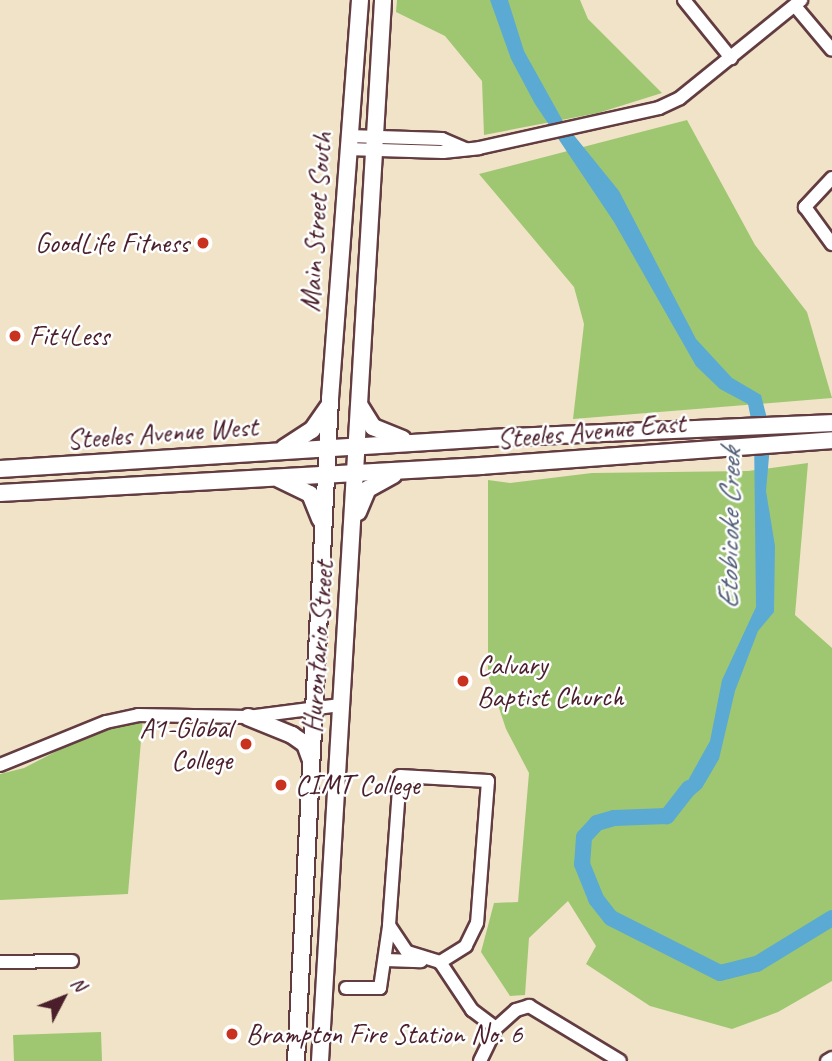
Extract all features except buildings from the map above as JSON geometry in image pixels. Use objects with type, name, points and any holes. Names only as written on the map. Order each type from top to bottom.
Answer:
[{"type":"main road","name":"Main Street South","points":[[328,448],[347,143],[360,0]]},
{"type":"main road","name":"Main Street South","points":[[356,446],[383,0]]},
{"type":"main road","points":[[339,275],[367,275]]},
{"type":"main road","points":[[279,451],[312,430],[330,399]]},
{"type":"main road","points":[[359,403],[373,427],[414,443]]},
{"type":"main road","name":"Steeles Avenue East","points":[[809,433],[832,423]]},
{"type":"main road","name":"Steeles Avenue East","points":[[356,446],[721,438],[809,433],[832,440]]},
{"type":"main road","name":"Steeles Avenue East","points":[[355,472],[412,470],[721,438]]},
{"type":"main road","name":"Steeles Avenue West","points":[[0,469],[356,446]]},
{"type":"main road","name":"Hurontario Street","points":[[320,1061],[356,446]]},
{"type":"main road","name":"Hurontario Street","points":[[296,1061],[328,448]]},
{"type":"main road","points":[[81,488],[97,480],[111,463]]},
{"type":"main road","points":[[352,531],[368,490],[412,470]]},
{"type":"main road","name":"Steeles Avenue West","points":[[0,493],[355,472]]},
{"type":"main road","points":[[267,477],[291,482],[310,494],[323,535]]},
{"type":"main road","points":[[248,717],[292,735],[305,744],[311,760]]},
{"type":"street","points":[[684,0],[731,58]]},
{"type":"street","points":[[347,143],[442,139],[466,149],[588,127],[659,108],[731,58],[798,3],[832,50]]},
{"type":"street","points":[[832,178],[805,207],[832,244]]},
{"type":"street","points":[[0,765],[106,722],[138,715],[248,717],[340,705]]},
{"type":"street","points":[[346,988],[380,988],[386,960],[400,776],[488,780],[477,923],[466,946],[434,962],[386,960]]},
{"type":"street","points":[[389,925],[407,952],[434,962],[472,1010],[496,1028]]},
{"type":"street","points":[[0,962],[72,961]]},
{"type":"street","points":[[480,1061],[496,1028],[516,1010],[535,1006],[620,1061]]},
{"type":"street","points":[[827,1061],[832,1058]]},
{"type":"green space","points":[[397,0],[580,0],[588,19],[662,93],[598,113],[484,135],[482,81],[445,36],[396,12]]},
{"type":"green space","points":[[687,120],[755,245],[807,312],[832,398],[573,419],[584,324],[574,287],[479,174]]},
{"type":"green space","points":[[808,463],[795,615],[832,648],[832,981],[778,1012],[732,1029],[650,1006],[586,964],[596,946],[568,901],[529,938],[525,995],[510,996],[481,952],[494,903],[518,902],[529,773],[506,729],[488,675],[488,480],[510,483],[592,473],[748,471]]},
{"type":"green space","points":[[143,717],[128,894],[0,900],[0,774],[24,768],[113,722]]},
{"type":"green space","points":[[101,1032],[102,1061],[14,1061],[13,1035]]},
{"type":"water","points":[[490,0],[508,0],[524,51],[564,123],[619,191],[696,339],[732,378],[761,395],[771,434],[766,491],[775,546],[774,612],[758,631],[735,691],[719,759],[702,788],[680,807],[676,802],[710,741],[722,680],[756,607],[754,434],[748,404],[720,389],[696,366],[614,222],[535,104],[511,59]]},
{"type":"waterway","name":"Etobicoke Creek","points":[[689,788],[667,816],[614,818],[597,823],[584,837],[582,864],[596,899],[611,918],[720,973],[757,964],[832,918]]},
{"type":"place","name":"GoodLife Fitness","points":[[203,243]]},
{"type":"place","name":"Fit4Less","points":[[15,336]]},
{"type":"place","name":"Calvary Baptist Church","points":[[463,681]]},
{"type":"place","name":"A1-Global College","points":[[246,744]]},
{"type":"place","name":"CIMT College","points":[[281,785]]},
{"type":"place","name":"Brampton Fire Station No. 6","points":[[232,1034]]}]
